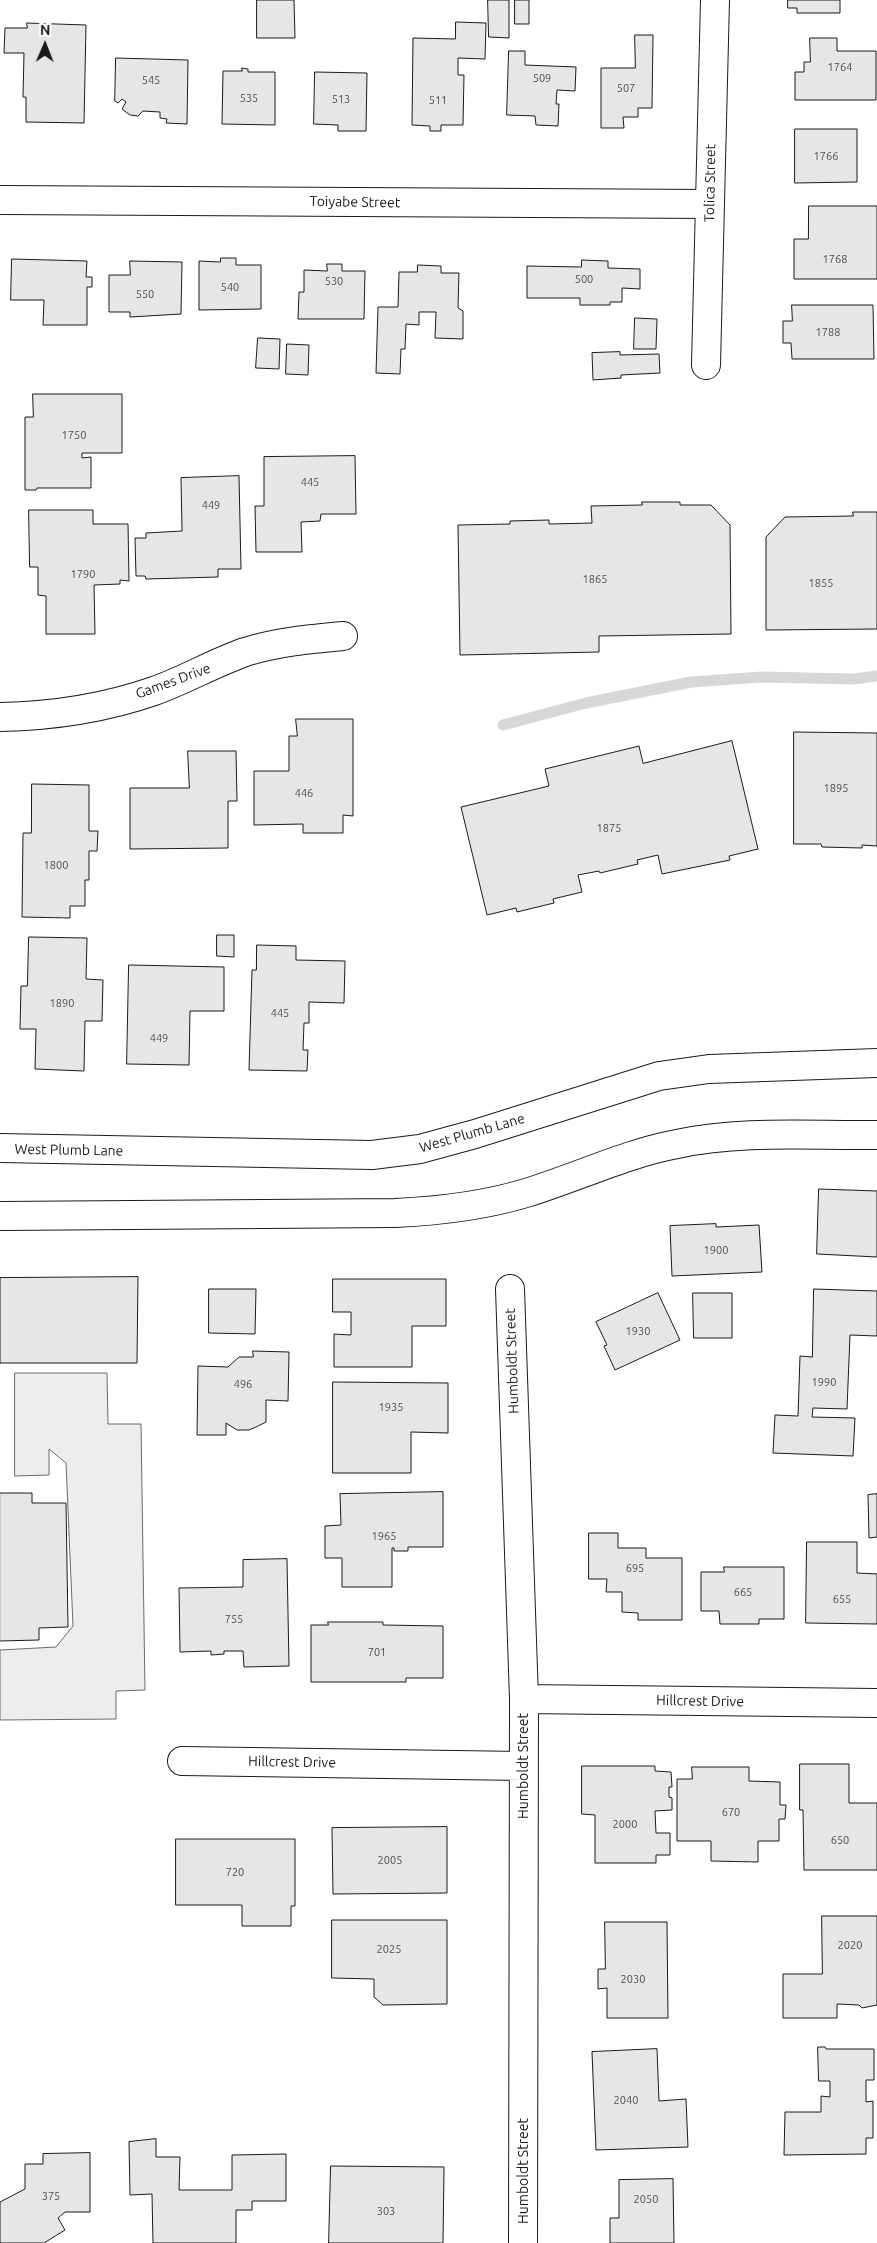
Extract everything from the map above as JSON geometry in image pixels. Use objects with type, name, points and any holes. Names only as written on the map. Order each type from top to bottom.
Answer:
[{"type":"street","name":"Tolica Street","points":[[706,365],[715,0]]},
{"type":"street","name":"Toiyabe Street","points":[[0,200],[710,204]]},
{"type":"street","name":"Games Drive","points":[[0,717],[55,714],[98,706],[153,691],[246,652],[292,641],[343,636]]},
{"type":"street","name":"West Plumb Lane","points":[[0,1148],[372,1155],[420,1149],[475,1134],[659,1076],[709,1069],[877,1062]]},
{"type":"street","points":[[0,1216],[395,1213],[438,1211],[526,1194],[631,1155],[676,1144],[725,1136],[877,1135]]},
{"type":"street","name":"Humboldt Street","points":[[510,1289],[524,1699],[523,2243]]},
{"type":"street","name":"Hillcrest Drive","points":[[524,1699],[877,1703]]},
{"type":"street","name":"Hillcrest Drive","points":[[182,1760],[523,1766]]},
{"type":"shaded area","points":[[15,1373],[107,1373],[108,1424],[141,1424],[145,1690],[116,1691],[116,1719],[0,1720],[0,1650],[56,1647],[73,1626],[66,1463],[49,1449],[49,1475],[15,1476]]},
{"type":"building","points":[[257,0],[294,0],[295,38],[257,38]]},
{"type":"building","points":[[488,0],[509,0],[509,38],[489,37]]},
{"type":"building","points":[[515,0],[529,0],[529,24],[515,24]]},
{"type":"building","points":[[788,0],[840,0],[840,13],[797,13],[797,8],[788,8]]},
{"type":"building","points":[[456,22],[486,23],[485,59],[458,58],[458,75],[464,75],[463,125],[441,125],[441,131],[430,131],[430,126],[412,125],[413,38],[455,39]]},
{"type":"building","points":[[27,23],[86,25],[84,123],[26,122],[26,97],[23,97],[24,53],[4,53],[5,28],[27,28]]},
{"type":"building","points":[[635,35],[653,35],[652,108],[638,108],[638,117],[623,117],[624,128],[601,128],[601,68],[635,68]]},
{"type":"building","points":[[810,38],[837,38],[837,51],[876,51],[876,100],[795,100],[795,72],[804,72],[804,62],[810,62]]},
{"type":"building","points":[[509,51],[525,51],[525,65],[576,67],[575,91],[557,90],[556,104],[559,104],[558,126],[536,125],[535,116],[507,115]]},
{"type":"building","points":[[116,58],[188,60],[187,124],[166,123],[167,119],[160,118],[160,112],[143,111],[138,116],[130,115],[122,109],[126,102],[122,99],[118,103],[115,101]]},
{"type":"building","points":[[242,68],[248,69],[248,72],[275,72],[275,125],[222,124],[223,71],[242,71]]},
{"type":"building","points":[[315,72],[367,73],[366,131],[338,131],[338,125],[314,124]]},
{"type":"building","points":[[795,129],[857,129],[857,182],[795,183]]},
{"type":"building","points":[[809,206],[877,206],[877,279],[794,279],[794,239],[808,239]]},
{"type":"building","points":[[221,258],[236,258],[236,265],[261,265],[261,309],[199,310],[199,261],[220,262]]},
{"type":"building","points":[[12,259],[87,261],[86,277],[92,277],[92,287],[87,287],[87,325],[43,325],[44,300],[11,300]]},
{"type":"building","points":[[582,260],[608,261],[608,268],[640,269],[640,289],[622,288],[622,302],[610,302],[610,305],[580,305],[580,298],[527,298],[527,266],[581,267]]},
{"type":"building","points":[[130,261],[182,262],[181,314],[130,317],[130,312],[109,312],[109,275],[130,275]]},
{"type":"building","points":[[327,264],[342,264],[342,271],[365,271],[364,319],[298,319],[299,292],[304,292],[304,270],[327,271]]},
{"type":"building","points":[[418,265],[441,266],[441,273],[459,273],[458,308],[463,311],[463,339],[435,338],[436,312],[419,312],[419,325],[406,324],[405,349],[401,349],[400,374],[376,373],[378,307],[398,307],[399,272],[417,272]]},
{"type":"building","points":[[792,305],[873,305],[874,359],[792,359],[791,343],[783,343],[783,321],[792,321]]},
{"type":"building","points":[[635,318],[657,319],[656,349],[634,349]]},
{"type":"building","points":[[258,338],[280,339],[279,369],[256,368]]},
{"type":"building","points":[[287,344],[309,345],[308,375],[286,374]]},
{"type":"building","points":[[620,352],[620,355],[659,354],[660,373],[621,375],[621,378],[593,380],[592,353]]},
{"type":"building","points":[[33,394],[122,394],[122,453],[82,453],[82,458],[91,457],[91,488],[37,488],[36,490],[25,490],[25,417],[33,417]]},
{"type":"building","points":[[355,456],[356,514],[321,514],[320,521],[301,522],[302,552],[256,552],[255,506],[264,506],[264,457]]},
{"type":"building","points":[[239,476],[241,569],[218,569],[218,577],[146,579],[145,576],[136,576],[135,538],[146,538],[146,533],[182,531],[181,478]]},
{"type":"building","points":[[642,502],[680,502],[680,505],[711,505],[730,525],[731,634],[599,636],[599,652],[460,655],[458,525],[510,524],[510,521],[549,520],[549,524],[592,523],[591,506],[642,505]]},
{"type":"building","points":[[29,510],[93,510],[93,524],[128,524],[129,581],[120,580],[120,584],[94,585],[95,634],[46,634],[46,596],[38,595],[38,567],[30,567]]},
{"type":"building","points":[[853,512],[877,512],[877,629],[766,630],[766,537],[785,517],[853,516]]},
{"type":"building","points":[[296,719],[353,719],[353,816],[343,815],[343,833],[303,833],[303,824],[254,825],[254,771],[289,771],[289,736],[297,736]]},
{"type":"building","points":[[794,732],[877,733],[877,846],[862,845],[862,848],[822,847],[821,844],[794,844]]},
{"type":"building","points":[[732,741],[758,849],[729,856],[730,860],[662,874],[658,855],[637,860],[638,864],[600,873],[599,871],[578,875],[582,892],[553,899],[554,903],[517,912],[516,908],[487,915],[461,807],[549,786],[545,769],[639,746],[643,763]]},
{"type":"building","points":[[188,751],[236,751],[237,801],[228,801],[228,848],[130,849],[130,788],[189,788]]},
{"type":"building","points":[[32,784],[89,785],[89,831],[98,831],[97,851],[89,851],[89,880],[85,880],[85,906],[70,906],[70,918],[22,917],[23,833],[31,833]]},
{"type":"building","points":[[217,935],[234,935],[234,957],[217,956]]},
{"type":"building","points":[[29,937],[87,938],[86,979],[103,980],[102,1021],[85,1021],[84,1071],[35,1069],[36,1029],[20,1029],[21,986],[27,986]]},
{"type":"building","points":[[257,945],[296,946],[296,960],[345,961],[344,1003],[309,1002],[309,1023],[304,1023],[303,1050],[308,1050],[307,1071],[249,1070],[252,970],[256,970]]},
{"type":"building","points":[[129,965],[224,967],[224,1011],[190,1011],[189,1065],[127,1064]]},
{"type":"building","points":[[819,1189],[877,1191],[877,1257],[817,1254]]},
{"type":"building","points":[[716,1224],[716,1227],[759,1225],[762,1272],[672,1276],[670,1226]]},
{"type":"building","points":[[138,1277],[137,1363],[0,1363],[0,1278]]},
{"type":"building","points":[[333,1279],[446,1279],[446,1326],[412,1326],[412,1367],[334,1367],[334,1334],[351,1335],[351,1312],[333,1312]]},
{"type":"building","points":[[209,1289],[256,1289],[255,1334],[209,1333]]},
{"type":"building","points":[[814,1289],[877,1291],[877,1336],[850,1335],[847,1409],[813,1408],[812,1417],[855,1418],[853,1456],[773,1453],[775,1415],[798,1416],[800,1356],[812,1357]]},
{"type":"building","points":[[658,1293],[680,1340],[615,1370],[604,1346],[607,1345],[596,1322]]},
{"type":"building","points":[[693,1293],[732,1293],[732,1338],[694,1338]]},
{"type":"building","points":[[253,1351],[289,1352],[288,1401],[266,1400],[266,1422],[249,1430],[237,1430],[226,1423],[226,1435],[197,1435],[198,1366],[228,1367],[239,1357],[253,1357]]},
{"type":"building","points":[[333,1382],[448,1383],[448,1433],[411,1432],[411,1473],[333,1473]]},
{"type":"building","points":[[443,1492],[443,1547],[408,1547],[408,1551],[394,1551],[394,1548],[392,1548],[392,1587],[342,1587],[342,1558],[325,1558],[325,1526],[341,1525],[340,1494]]},
{"type":"building","points":[[0,1493],[32,1493],[32,1503],[66,1503],[68,1627],[39,1628],[39,1640],[0,1641]]},
{"type":"building","points":[[877,1494],[877,1537],[869,1538],[868,1495]]},
{"type":"building","points":[[589,1533],[618,1533],[618,1548],[646,1548],[646,1558],[682,1558],[682,1620],[638,1620],[638,1613],[622,1612],[622,1592],[606,1592],[607,1579],[589,1579]]},
{"type":"building","points":[[807,1542],[857,1542],[857,1573],[877,1574],[877,1624],[806,1623]]},
{"type":"building","points":[[287,1559],[289,1666],[244,1667],[243,1651],[224,1651],[224,1654],[211,1655],[211,1651],[180,1652],[179,1588],[243,1587],[243,1560]]},
{"type":"building","points":[[724,1567],[784,1567],[784,1619],[759,1619],[759,1624],[720,1624],[719,1611],[701,1611],[701,1572],[724,1572]]},
{"type":"building","points":[[328,1622],[383,1622],[383,1625],[443,1626],[443,1678],[406,1678],[406,1682],[311,1682],[311,1625],[328,1625]]},
{"type":"building","points":[[800,1764],[849,1764],[849,1803],[877,1803],[877,1870],[804,1870],[803,1810],[800,1810]]},
{"type":"building","points":[[582,1766],[655,1766],[655,1771],[671,1772],[672,1787],[669,1787],[669,1797],[672,1798],[672,1810],[655,1811],[656,1833],[670,1833],[670,1855],[656,1855],[656,1863],[595,1863],[595,1815],[582,1814]]},
{"type":"building","points":[[692,1767],[749,1767],[749,1781],[780,1782],[780,1805],[786,1805],[785,1819],[779,1819],[779,1841],[758,1841],[758,1862],[711,1861],[711,1841],[677,1841],[677,1779],[692,1779]]},
{"type":"building","points":[[447,1827],[447,1893],[333,1894],[332,1828]]},
{"type":"building","points":[[176,1839],[295,1839],[295,1906],[291,1906],[291,1926],[242,1926],[242,1905],[176,1905]]},
{"type":"building","points":[[822,1916],[877,1916],[877,2005],[862,2008],[859,2005],[837,2004],[837,2018],[783,2018],[783,1974],[822,1974]]},
{"type":"building","points":[[332,1920],[447,1920],[447,2004],[383,2005],[374,1997],[374,1979],[332,1978]]},
{"type":"building","points":[[605,1922],[667,1922],[668,2018],[607,2018],[607,1988],[598,1989],[598,1969],[605,1969]]},
{"type":"building","points":[[818,2047],[825,2047],[826,2049],[874,2049],[874,2080],[866,2080],[866,2102],[873,2101],[873,2138],[866,2138],[866,2154],[784,2155],[785,2112],[821,2112],[821,2096],[830,2097],[830,2081],[819,2081]]},
{"type":"building","points":[[657,2049],[659,2101],[686,2099],[688,2147],[596,2150],[592,2052]]},
{"type":"building","points":[[156,2139],[156,2157],[180,2157],[179,2190],[232,2190],[232,2155],[286,2154],[286,2201],[252,2201],[252,2210],[236,2210],[236,2243],[153,2243],[152,2194],[130,2195],[129,2142]]},
{"type":"building","points":[[90,2153],[90,2212],[65,2212],[58,2218],[65,2230],[44,2243],[0,2243],[0,2202],[25,2189],[25,2164],[43,2164],[43,2154]]},
{"type":"building","points":[[331,2166],[444,2167],[443,2243],[329,2243]]},
{"type":"building","points":[[673,2179],[674,2243],[610,2243],[610,2218],[619,2218],[619,2180]]},
{"type":"waterway","points":[[503,725],[586,703],[691,682],[762,677],[853,679],[877,676]]}]
